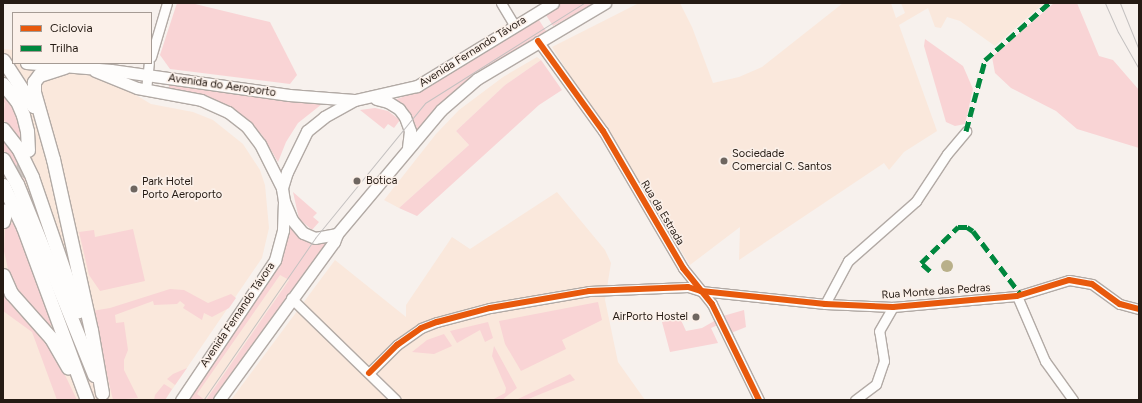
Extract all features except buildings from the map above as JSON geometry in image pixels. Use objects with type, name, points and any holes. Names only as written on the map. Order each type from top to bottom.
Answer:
[{"type":"highway","points":[[3,60],[40,120]]},
{"type":"highway","points":[[64,67],[44,72],[36,78],[33,86],[40,120],[54,166],[91,330],[103,396]]},
{"type":"highway","points":[[3,84],[17,101],[23,115],[27,131],[28,150]]},
{"type":"highway","points":[[3,129],[24,159],[52,228],[103,396]]},
{"type":"highway","points":[[3,159],[20,190],[80,344],[103,396]]},
{"type":"highway","points":[[3,185],[23,227],[86,400]]},
{"type":"highway","points":[[3,275],[20,304],[55,345],[86,400]]},
{"type":"main road","name":"Avenida Fernando Távora","points":[[181,400],[275,260],[283,230],[284,201],[282,188],[295,152],[307,131],[324,117],[355,100],[372,98],[417,86],[554,3]]},
{"type":"main road","points":[[218,400],[291,298],[334,242],[337,234],[440,110],[478,79],[538,41],[606,3]]},
{"type":"main road","name":"Avenida do Aeroporto","points":[[36,64],[146,75],[289,95],[355,100]]},
{"type":"main road","name":"Avenida do Aeroporto","points":[[90,70],[146,90],[201,100],[228,112],[247,127],[260,144],[282,188]]},
{"type":"main road","points":[[372,98],[388,102],[399,109],[405,118],[410,131],[408,147]]},
{"type":"main road","name":"Avenida Fernando Távora","points":[[284,201],[292,220],[303,233],[315,238],[337,234]]},
{"type":"street","points":[[152,54],[167,3]]},
{"type":"street","points":[[501,3],[514,26]]},
{"type":"street","name":"Rua da Estrada","points":[[538,41],[603,131],[660,231],[701,291],[712,304],[759,399]]},
{"type":"street","points":[[146,90],[146,75],[149,64]]},
{"type":"street","points":[[825,304],[848,261],[916,201],[947,154],[966,131]]},
{"type":"street","name":"Rua Monte das Pedras","points":[[369,373],[398,345],[421,328],[490,308],[589,291],[688,287],[701,291],[825,304],[893,307],[1017,296],[1059,281],[1081,280],[1092,284],[1120,304],[1139,309]]},
{"type":"street","points":[[1017,296],[1045,361],[1073,400]]},
{"type":"street","points":[[291,298],[396,400]]},
{"type":"street","points":[[855,400],[876,384],[884,362],[879,331],[893,307]]},
{"type":"shaded area","points":[[177,3],[191,3],[270,22],[297,75],[290,84],[170,69],[160,55]]},
{"type":"shaded area","points":[[561,3],[595,3],[553,26],[544,12]]},
{"type":"shaded area","points":[[639,3],[680,3],[692,27],[713,83],[739,77],[762,67],[843,3],[891,3],[896,18],[905,13],[901,3],[1044,3],[995,46],[960,21],[947,17],[941,28],[935,27],[928,8],[899,25],[937,131],[904,152],[889,170],[884,163],[739,260],[740,227],[690,265],[552,47]]},
{"type":"shaded area","points":[[1054,3],[1077,3],[1099,56],[1113,60],[1139,90],[1139,148],[1077,129],[1056,111],[1011,88],[995,73],[992,57]]},
{"type":"shaded area","points":[[533,19],[535,22],[539,20],[546,31],[464,83],[415,132],[409,111],[394,100],[424,89]]},
{"type":"shaded area","points":[[925,39],[963,66],[973,89],[965,124],[955,126],[946,122],[924,46]]},
{"type":"shaded area","points":[[3,49],[12,50],[12,64],[115,64],[114,82],[151,104],[193,112],[213,120],[243,144],[260,170],[265,185],[269,228],[262,258],[165,400],[3,400]]},
{"type":"shaded area","points":[[537,57],[541,60],[505,85],[456,131],[469,145],[399,208],[384,200],[436,134],[459,110],[503,77]]},
{"type":"shaded area","points":[[541,60],[562,90],[539,105],[417,216],[399,208],[469,145],[456,131],[505,85]]},
{"type":"shaded area","points":[[169,85],[322,104],[298,123],[286,142],[278,162],[262,135],[245,119],[205,96],[169,88]]},
{"type":"shaded area","points":[[3,92],[15,110],[23,142],[3,119],[5,103],[3,102]]},
{"type":"shaded area","points":[[375,108],[388,111],[400,120],[394,128],[388,124],[384,129],[360,110]]},
{"type":"shaded area","points":[[3,139],[17,160],[28,185],[3,149]]},
{"type":"shaded area","points":[[293,192],[317,213],[313,217],[319,222],[312,230],[299,219]]},
{"type":"shaded area","points":[[557,192],[605,250],[611,263],[605,300],[618,362],[645,400],[231,400],[335,260],[406,317],[406,305],[452,237],[470,249]]},
{"type":"shaded area","points":[[13,222],[43,293],[54,324],[48,326],[20,294],[9,274],[4,251],[5,229]]},
{"type":"shaded area","points":[[290,227],[303,240],[314,243],[326,243],[212,400],[206,400],[289,280],[280,275],[197,394],[205,400],[186,400],[272,277],[277,266],[287,228]]},
{"type":"shaded area","points":[[133,229],[145,281],[100,291],[89,275],[79,232],[94,230],[95,237]]},
{"type":"shaded area","points":[[945,260],[949,260],[953,266],[949,272],[945,272],[941,268],[941,264]]},
{"type":"shaded area","points":[[280,274],[289,280],[206,400],[196,394]]},
{"type":"shaded area","points":[[170,289],[184,290],[208,303],[231,294],[236,298],[229,308],[212,317],[204,313],[202,320],[183,308],[185,305],[180,301],[177,304],[154,305],[153,301],[115,315],[116,323],[124,322],[128,350],[124,360],[124,370],[138,398],[113,400],[92,311],[110,308]]},
{"type":"shaded area","points":[[3,291],[18,313],[38,330],[53,350],[77,400],[57,400],[32,332],[3,311]]},
{"type":"shaded area","points":[[598,302],[602,320],[562,340],[566,349],[521,371],[505,344],[499,321]]},
{"type":"shaded area","points":[[744,310],[746,327],[731,333],[723,316]]},
{"type":"shaded area","points":[[680,318],[686,331],[702,328],[716,320],[718,325],[711,328],[718,343],[670,352],[662,322]]},
{"type":"shaded area","points":[[488,322],[493,338],[485,342],[480,330],[457,343],[450,331]]},
{"type":"shaded area","points":[[444,334],[452,346],[434,354],[412,352],[427,340]]},
{"type":"shaded area","points":[[494,346],[517,388],[502,400],[492,400],[505,393],[506,388],[492,356]]},
{"type":"shaded area","points":[[187,368],[175,385],[167,379],[173,374]]},
{"type":"shaded area","points":[[570,374],[575,380],[526,400],[516,400]]},
{"type":"shaded area","points":[[164,384],[172,389],[165,400],[154,400],[155,395]]},
{"type":"tunnel","points":[[14,194],[26,156]]},
{"type":"tram line","points":[[204,399],[315,238],[425,103],[584,3]]},
{"type":"tram line","points":[[1105,3],[1118,32],[1139,69]]},
{"type":"tram line","points":[[1120,3],[1139,50]]},
{"type":"marked path","points":[[966,131],[985,60],[1049,3]]},
{"type":"marked path","points":[[930,271],[921,263],[958,227],[967,227],[973,231],[1021,295]]},
{"type":"cycle path","points":[[538,41],[603,131],[683,268],[712,304],[759,400]]},
{"type":"cycle path","points":[[369,373],[397,345],[421,328],[437,322],[490,308],[589,291],[688,287],[701,291],[825,304],[893,307],[1017,296],[1069,280],[1092,284],[1120,304],[1139,309]]},
{"type":"place","name":"Sociedade Comercial C. Santos","points":[[724,161]]},
{"type":"place","name":"Botica","points":[[357,181]]},
{"type":"place","name":"Park Hotel Porto Aeroporto","points":[[134,189]]},
{"type":"place","name":"AirPorto Hostel","points":[[696,317]]}]
